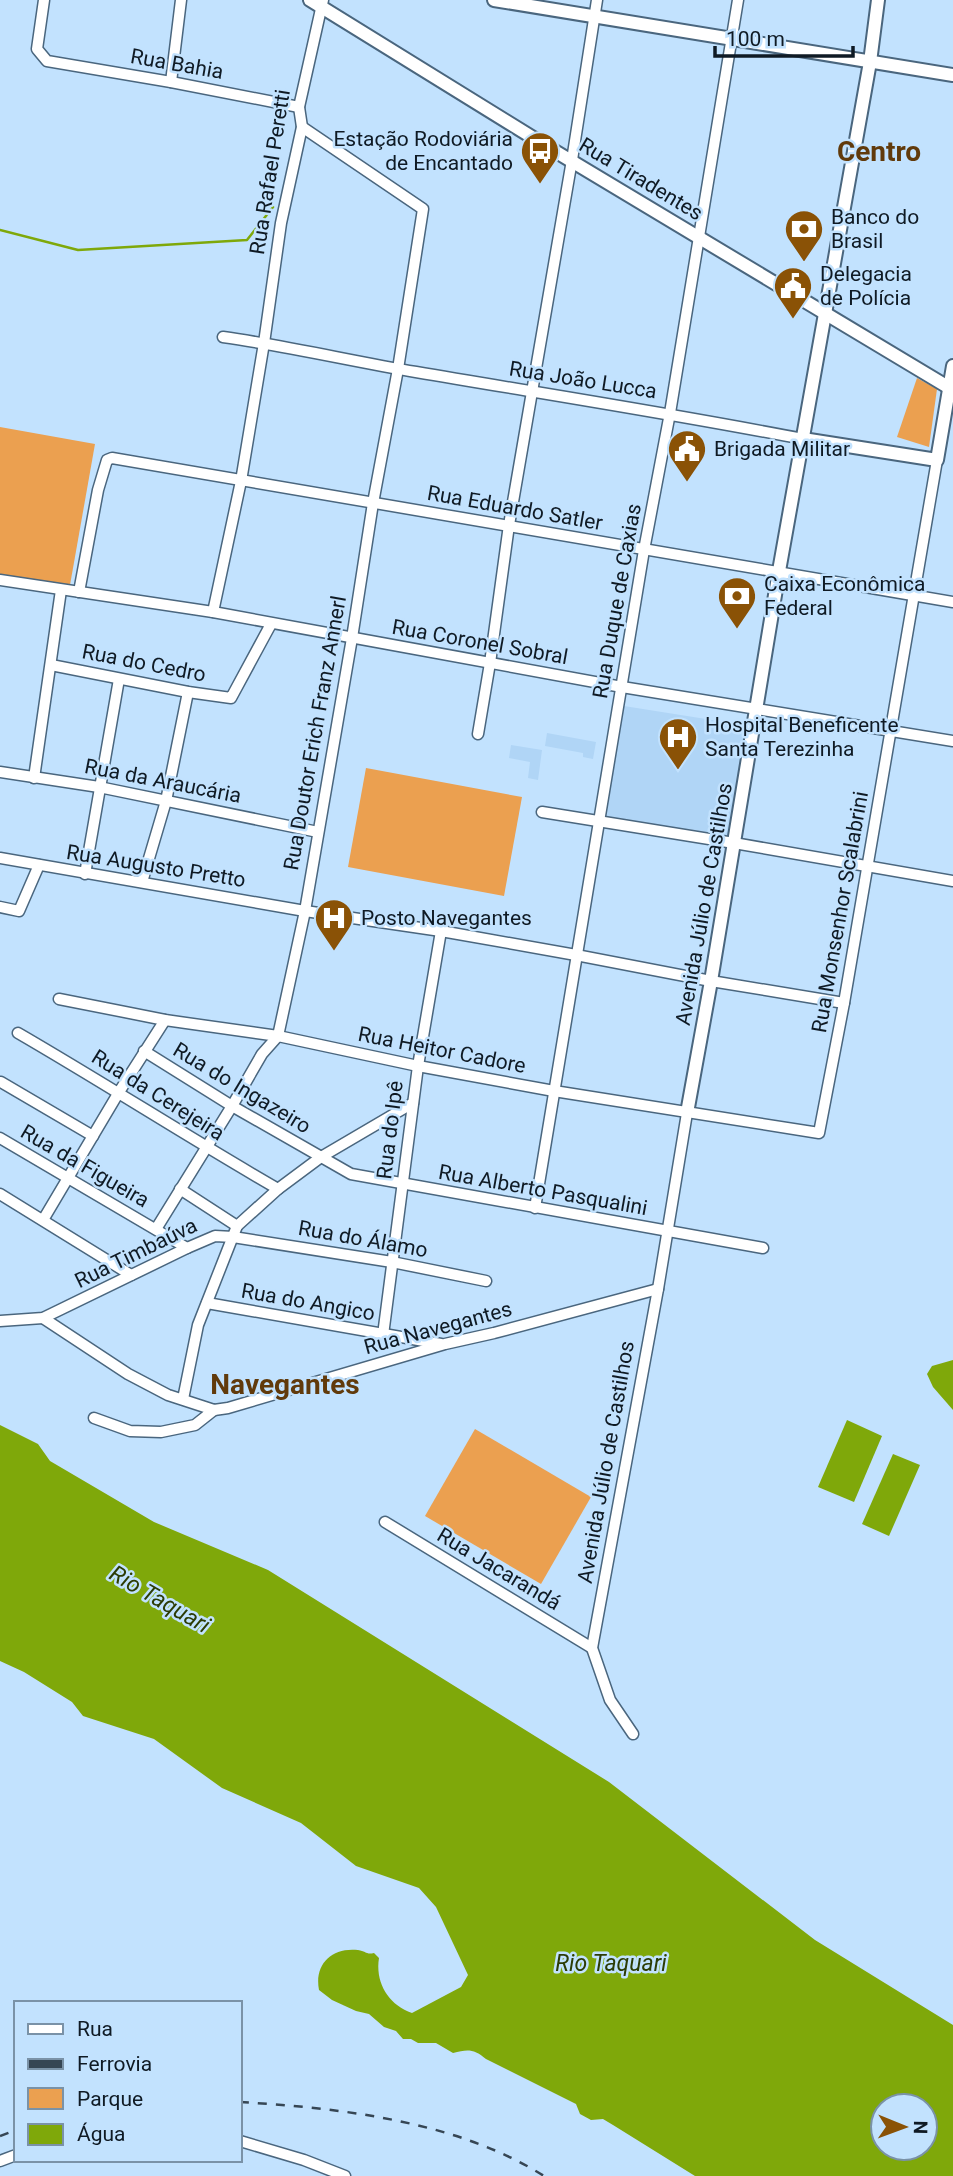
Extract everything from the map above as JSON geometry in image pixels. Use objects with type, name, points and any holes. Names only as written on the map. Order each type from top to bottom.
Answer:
[{"type":"street","name":"Rua Bahia","points":[[44,0],[37,49],[47,61],[299,107]]},
{"type":"street","points":[[171,82],[181,0]]},
{"type":"street","name":"Rua Tiradentes","points":[[310,0],[322,4],[572,160],[951,388]]},
{"type":"street","points":[[494,0],[953,75]]},
{"type":"street","points":[[478,734],[509,526],[597,0]]},
{"type":"street","name":"Rua Duque de Caxias","points":[[535,1208],[738,0]]},
{"type":"street","name":"Avenida Júlio de Castilhos","points":[[592,1648],[711,981],[779,571],[870,62],[878,0]]},
{"type":"street","name":"Rua Rafael Peretti","points":[[241,481],[281,223],[302,127],[299,107],[322,4]]},
{"type":"street","name":"Rua Doutor Erich Franz Annerl","points":[[156,1230],[262,1054],[278,1036],[305,911],[423,209],[302,127]]},
{"type":"street","name":"Rua João Lucca","points":[[222,337],[937,460]]},
{"type":"street","name":"Rua Monsenhor Scalabrini","points":[[819,1133],[868,867],[953,366]]},
{"type":"street","name":"Rua Eduardo Satler","points":[[79,592],[104,466],[107,460],[112,458],[953,602]]},
{"type":"street","points":[[213,612],[241,481]]},
{"type":"street","name":"Rua Coronel Sobral","points":[[0,580],[213,612],[622,687],[953,741]]},
{"type":"street","points":[[34,778],[61,590]]},
{"type":"street","name":"Rua do Cedro","points":[[51,665],[231,698],[271,624]]},
{"type":"street","points":[[85,874],[119,679]]},
{"type":"street","points":[[142,882],[166,801],[188,692]]},
{"type":"street","name":"Rua da Araucária","points":[[0,772],[99,787],[318,832]]},
{"type":"street","points":[[542,812],[953,881]]},
{"type":"street","name":"Rua Augusto Pretto","points":[[0,858],[844,1003]]},
{"type":"street","points":[[0,907],[19,911],[38,865]]},
{"type":"street","name":"Rua do Ipê","points":[[383,1335],[418,1066],[441,932]]},
{"type":"street","name":"Rua Heitor Cadore","points":[[59,999],[165,1020],[278,1036],[554,1091],[819,1133]]},
{"type":"street","points":[[43,1220],[165,1020]]},
{"type":"street","name":"Rua da Cerejeira","points":[[18,1033],[278,1189]]},
{"type":"street","name":"Rua do Ingazeiro","points":[[144,1051],[321,1157]]},
{"type":"street","points":[[1,1082],[93,1136]]},
{"type":"street","points":[[183,1399],[198,1325],[237,1226],[278,1189],[321,1157],[413,1103]]},
{"type":"street","name":"Rua da Figueira","points":[[0,1138],[187,1248]]},
{"type":"street","name":"Rua Alberto Pasqualini","points":[[321,1157],[351,1174],[763,1248]]},
{"type":"street","points":[[180,1189],[237,1226]]},
{"type":"street","points":[[0,1194],[131,1275]]},
{"type":"street","name":"Rua Timbaúva","points":[[0,1321],[43,1318],[215,1236],[233,1237]]},
{"type":"street","name":"Rua do Álamo","points":[[233,1237],[392,1262],[486,1281]]},
{"type":"street","name":"Rua Navegantes","points":[[93,1418],[130,1431],[162,1432],[195,1425],[214,1410],[444,1344],[494,1334],[657,1289]]},
{"type":"street","name":"Rua do Angico","points":[[207,1303],[444,1344]]},
{"type":"street","points":[[43,1318],[128,1374],[168,1395],[214,1410]]},
{"type":"street","name":"Rua Jacarandá","points":[[385,1522],[592,1648]]},
{"type":"street","points":[[592,1648],[610,1700],[633,1734]]},
{"type":"street","points":[[242,2142],[304,2160],[345,2176]]},
{"type":"shaded area","name":"Hospital Beneficente Santa Terezinha","points":[[624,706],[750,726],[732,836],[606,817]]},
{"type":"shaded area","points":[[547,733],[596,742],[593,759],[583,757],[583,753],[545,746]]},
{"type":"shaded area","points":[[511,745],[542,750],[538,780],[528,778],[530,762],[509,758]]},
{"type":"green space","points":[[917,378],[937,389],[929,447],[897,437]]},
{"type":"green space","points":[[0,427],[95,444],[70,585],[0,574]]},
{"type":"green space","points":[[366,768],[522,797],[504,896],[348,867]]},
{"type":"green space","points":[[475,1429],[591,1497],[541,1584],[425,1516]]},
{"type":"water","points":[[953,1360],[953,1410],[933,1387],[927,1374],[932,1366]]},
{"type":"water","points":[[847,1420],[882,1436],[854,1502],[818,1487]]},
{"type":"water","name":"Rio Taquari","points":[[0,1425],[38,1444],[50,1461],[154,1522],[268,1570],[609,1782],[815,1940],[953,2025],[953,2176],[695,2176],[603,2119],[591,2120],[580,2114],[576,2104],[478,2053],[453,2053],[436,2043],[418,2043],[403,2039],[396,2031],[384,2027],[369,2014],[332,2000],[319,1990],[318,1981],[322,1965],[333,1954],[358,1950],[374,1953],[379,1958],[379,1976],[385,1992],[396,2004],[412,2013],[461,1987],[468,1975],[436,1907],[419,1888],[356,1866],[301,1823],[222,1788],[154,1739],[83,1716],[72,1702],[24,1672],[0,1661]]},
{"type":"water","points":[[893,1454],[920,1465],[889,1536],[862,1524]]},
{"type":"waterway","points":[[0,230],[78,250],[247,240],[273,207]]},
{"type":"railway","points":[[242,2102],[317,2108],[436,2130],[510,2157],[544,2176]]},
{"type":"railway","points":[[0,2136],[14,2131]]},
{"type":"place","name":"Estação Rodoviária de Encantado","points":[[540,185]]},
{"type":"place","name":"Banco do Brasil","points":[[804,263]]},
{"type":"place","name":"Delegacia de Polícia","points":[[793,320]]},
{"type":"place","name":"Brigada Militar","points":[[687,483]]},
{"type":"place","name":"Caixa Econômica Federal","points":[[737,630]]},
{"type":"place","name":"Hospital Beneficente Santa Terezinha","points":[[678,771]]},
{"type":"place","name":"Posto Navegantes","points":[[334,952]]},
{"type":"district","name":"Centro","points":[[879,151]]},
{"type":"district","name":"Navegantes","points":[[285,1384]]}]
